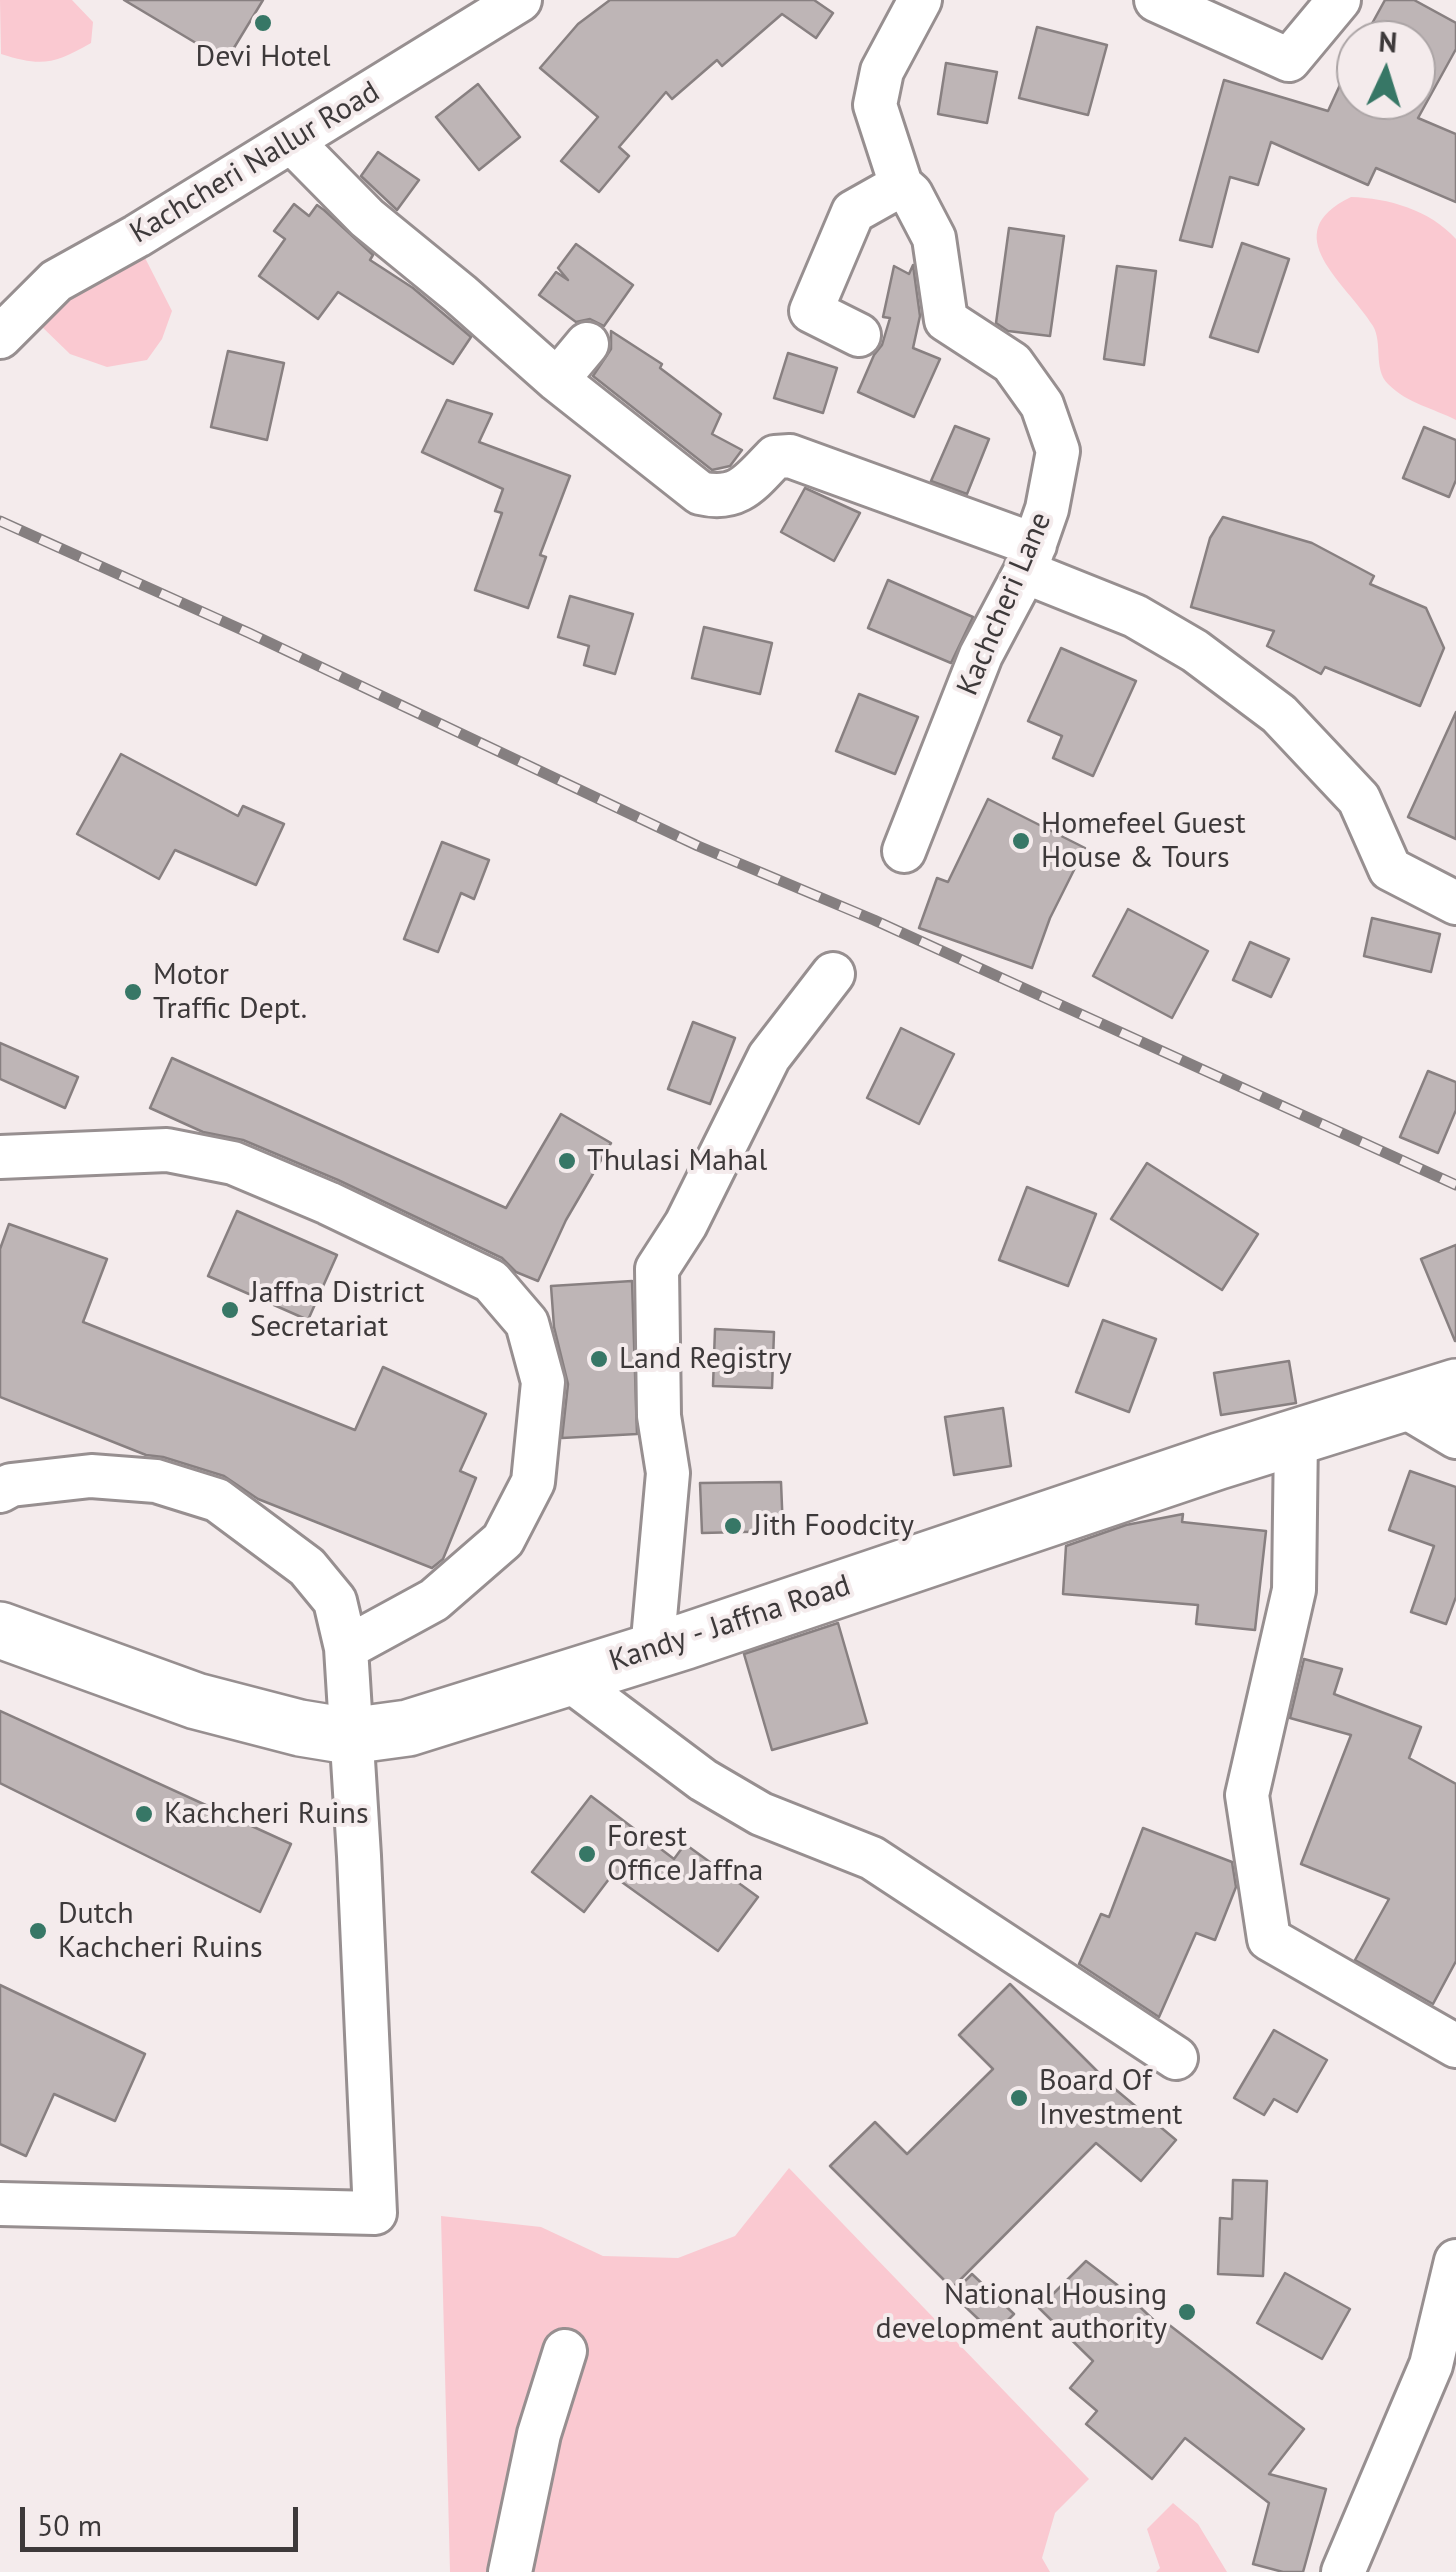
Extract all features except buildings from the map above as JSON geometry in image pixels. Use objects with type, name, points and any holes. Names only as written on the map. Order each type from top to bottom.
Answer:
[{"type":"highway","name":"Kandy - Jaffna Road","points":[[0,1630],[196,1702],[300,1728],[349,1736],[408,1728],[1456,1387]]},
{"type":"street","name":"Kachcheri Nallur Road","points":[[0,337],[56,281],[520,0]]},
{"type":"street","name":"Kachcheri Lane","points":[[904,851],[982,655],[1030,558],[1047,509],[1058,451],[1042,405],[1012,363],[946,320],[934,238],[912,194],[900,185],[875,105],[882,71],[920,0]]},
{"type":"street","points":[[1156,0],[1288,60],[1339,0]]},
{"type":"street","points":[[291,141],[366,218],[460,294],[556,380],[700,493],[720,498],[748,486],[775,456],[790,456],[1030,558],[1194,651],[1279,714],[1358,799],[1390,870],[1456,903]]},
{"type":"street","points":[[859,336],[811,311],[853,212],[900,185]]},
{"type":"street","points":[[556,380],[586,344]]},
{"type":"street","points":[[652,1651],[668,1473],[659,1416],[657,1270],[686,1224],[768,1056],[833,974]]},
{"type":"street","points":[[0,1157],[167,1150],[233,1163],[328,1203],[490,1281],[527,1323],[543,1382],[533,1482],[503,1540],[434,1600],[346,1648]]},
{"type":"street","points":[[1404,1406],[1456,1437]]},
{"type":"street","points":[[1296,1436],[1294,1590],[1247,1795],[1269,1939],[1456,2046]]},
{"type":"street","points":[[0,1491],[11,1485],[92,1476],[156,1481],[217,1500],[307,1567],[335,1602],[346,1648],[374,2213],[0,2204]]},
{"type":"street","points":[[567,1678],[703,1780],[761,1814],[872,1858],[1176,2058]]},
{"type":"street","points":[[1343,2572],[1432,2365],[1456,2261]]},
{"type":"street","points":[[510,2572],[539,2434],[565,2351]]},
{"type":"shaded area","points":[[0,0],[72,0],[93,22],[91,43],[48,61],[27,61],[1,54]]},
{"type":"shaded area","points":[[1351,197],[1379,200],[1421,213],[1456,239],[1456,420],[1412,401],[1383,378],[1373,326],[1323,259],[1317,243],[1318,227],[1329,211]]},
{"type":"shaded area","points":[[140,248],[172,311],[162,339],[147,360],[107,367],[70,354],[38,323],[56,281]]},
{"type":"shaded area","points":[[789,2168],[1089,2479],[1055,2513],[1042,2558],[1050,2572],[450,2572],[441,2216],[541,2227],[603,2256],[678,2258],[735,2236]]},
{"type":"shaded area","points":[[1173,2503],[1198,2524],[1227,2572],[1156,2572],[1160,2568],[1147,2529]]},
{"type":"railway","points":[[0,521],[249,633],[698,846],[874,920],[1456,1185]]},
{"type":"place","name":"Devi Hotel","points":[[263,23]]},
{"type":"place","name":"Homefeel Guest House & Tours","points":[[1021,841]]},
{"type":"place","name":"Motor Traffic Dept.","points":[[133,992]]},
{"type":"place","name":"Thulasi Mahal","points":[[567,1161]]},
{"type":"place","name":"Jaffna District Secretariat","points":[[230,1310]]},
{"type":"place","name":"Land Registry","points":[[599,1359]]},
{"type":"place","name":"Jith Foodcity","points":[[733,1526]]},
{"type":"place","name":"Kachcheri Ruins","points":[[144,1814]]},
{"type":"place","name":"Forest Office Jaffna","points":[[587,1854]]},
{"type":"place","name":"Dutch Kachcheri Ruins","points":[[38,1931]]},
{"type":"place","name":"Board Of Investment","points":[[1019,2098]]},
{"type":"place","name":"National Housing development authority","points":[[1187,2312]]}]
